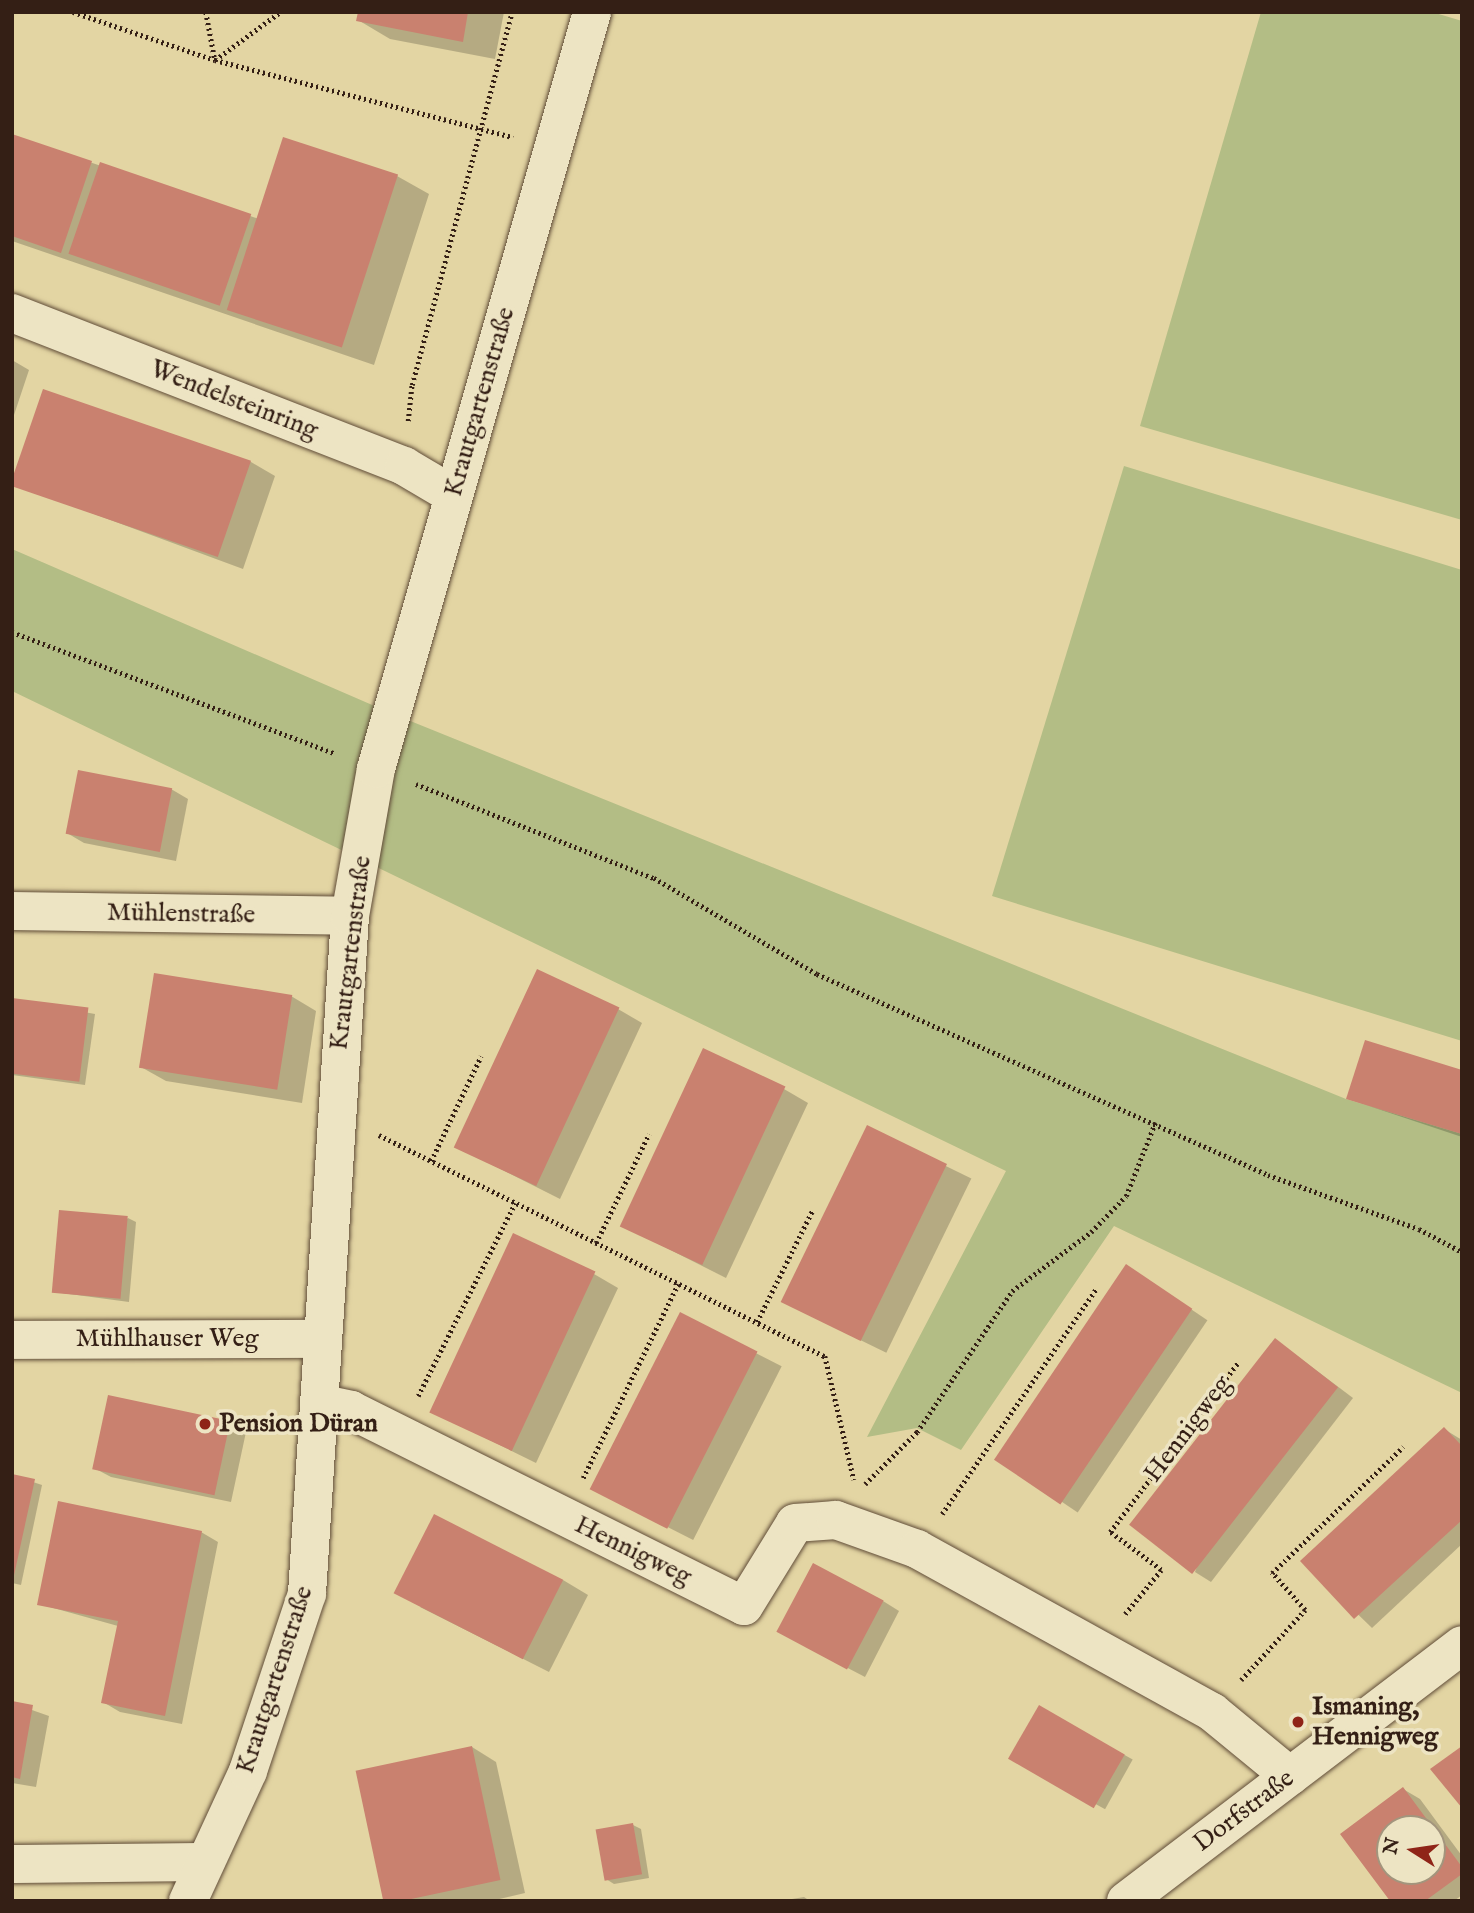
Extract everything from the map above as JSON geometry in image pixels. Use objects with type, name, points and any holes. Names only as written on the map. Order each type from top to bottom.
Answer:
[{"type":"street","name":"Krautgartenstraße","points":[[188,1901],[247,1771],[307,1594],[334,1113],[350,916],[376,769],[592,12]]},
{"type":"street","name":"Wendelsteinring","points":[[12,313],[404,466],[453,495]]},
{"type":"street","name":"Mühlenstraße","points":[[12,911],[350,916]]},
{"type":"street","name":"Mühlhauser Weg","points":[[12,1340],[322,1339]]},
{"type":"street","name":"Hennigweg","points":[[318,1404],[351,1410],[744,1606],[795,1522],[835,1520],[917,1549],[1212,1712],[1290,1776]]},
{"type":"street","name":"Dorfstraße","points":[[1126,1901],[1462,1645]]},
{"type":"street","points":[[12,1864],[205,1861]]},
{"type":"path","points":[[73,12],[215,60],[554,150]]},
{"type":"path","points":[[206,12],[215,60]]},
{"type":"path","points":[[215,60],[280,12]]},
{"type":"path","points":[[12,632],[376,769],[654,878],[817,974],[1155,1123],[1462,1252]]},
{"type":"path","points":[[430,1161],[481,1056]]},
{"type":"path","points":[[334,1113],[825,1356],[857,1493],[917,1432],[1012,1291],[1091,1232],[1126,1196],[1155,1123]]},
{"type":"path","points":[[596,1243],[649,1134]]},
{"type":"path","points":[[413,1406],[515,1203]]},
{"type":"path","points":[[757,1322],[812,1211]]},
{"type":"path","name":"Hennigweg","points":[[580,1486],[678,1284]]},
{"type":"path","points":[[917,1549],[1097,1289]]},
{"type":"path","name":"Hennigweg","points":[[1099,1648],[1161,1570],[1110,1532],[1238,1363]]},
{"type":"path","points":[[1212,1712],[1305,1610],[1272,1573],[1403,1447]]},
{"type":"green space","points":[[1261,12],[1432,12],[1462,21],[1462,520],[1140,426]]},
{"type":"green space","points":[[1124,466],[1462,570],[1462,1041],[992,896]]},
{"type":"green space","points":[[12,549],[393,714],[1346,1099],[1462,1134],[1462,1393],[1114,1226],[961,1450],[917,1428],[867,1437],[1006,1171],[12,691]]},
{"type":"building","points":[[358,12],[468,12],[463,42],[356,21]]},
{"type":"building","points":[[12,134],[92,161],[61,253],[12,236]]},
{"type":"building","points":[[283,137],[398,174],[342,347],[227,310]]},
{"type":"building","points":[[100,162],[251,214],[220,306],[68,254]]},
{"type":"building","points":[[43,389],[251,461],[218,557],[12,486],[12,479]]},
{"type":"building","points":[[78,770],[172,788],[160,852],[66,834]]},
{"type":"building","points":[[537,969],[619,1007],[536,1186],[454,1148]]},
{"type":"building","points":[[154,973],[292,995],[277,1090],[139,1068]]},
{"type":"building","points":[[12,998],[88,1007],[79,1082],[12,1074]]},
{"type":"building","points":[[1365,1040],[1462,1070],[1462,1134],[1346,1099]]},
{"type":"building","points":[[703,1048],[785,1086],[702,1265],[620,1227]]},
{"type":"building","points":[[867,1125],[947,1164],[861,1341],[781,1302]]},
{"type":"building","points":[[59,1210],[128,1216],[121,1299],[52,1293]]},
{"type":"building","points":[[513,1233],[595,1271],[512,1451],[429,1412]]},
{"type":"building","points":[[1126,1264],[1192,1309],[1060,1504],[994,1460]]},
{"type":"building","points":[[680,1312],[758,1351],[667,1529],[590,1489]]},
{"type":"building","points":[[1275,1338],[1338,1387],[1192,1574],[1129,1525]]},
{"type":"building","points":[[108,1395],[230,1421],[214,1495],[92,1469]]},
{"type":"building","points":[[1444,1427],[1462,1446],[1462,1520],[1354,1619],[1300,1561]]},
{"type":"building","points":[[12,1474],[35,1479],[13,1580],[12,1579]]},
{"type":"building","points":[[58,1501],[202,1531],[165,1716],[101,1703],[118,1621],[37,1605]]},
{"type":"building","points":[[434,1514],[563,1580],[523,1659],[394,1593]]},
{"type":"building","points":[[813,1563],[884,1601],[847,1669],[776,1632]]},
{"type":"building","points":[[12,1701],[33,1705],[20,1779],[12,1777]]},
{"type":"building","points":[[1039,1705],[1125,1754],[1094,1808],[1008,1759]]},
{"type":"building","points":[[472,1746],[500,1880],[402,1901],[383,1901],[356,1771]]},
{"type":"building","points":[[1462,1746],[1462,1808],[1430,1769]]},
{"type":"building","points":[[1403,1787],[1424,1815],[1376,1815],[1376,1882],[1340,1834]]},
{"type":"building","points":[[633,1823],[642,1874],[605,1881],[596,1830]]},
{"type":"building","points":[[1446,1845],[1462,1867],[1462,1874],[1425,1901],[1390,1901],[1378,1885],[1446,1885]]},
{"type":"place","name":"Pension Düran","points":[[205,1424]]},
{"type":"place","name":"Ismaning, Hennigweg","points":[[1298,1722]]}]
